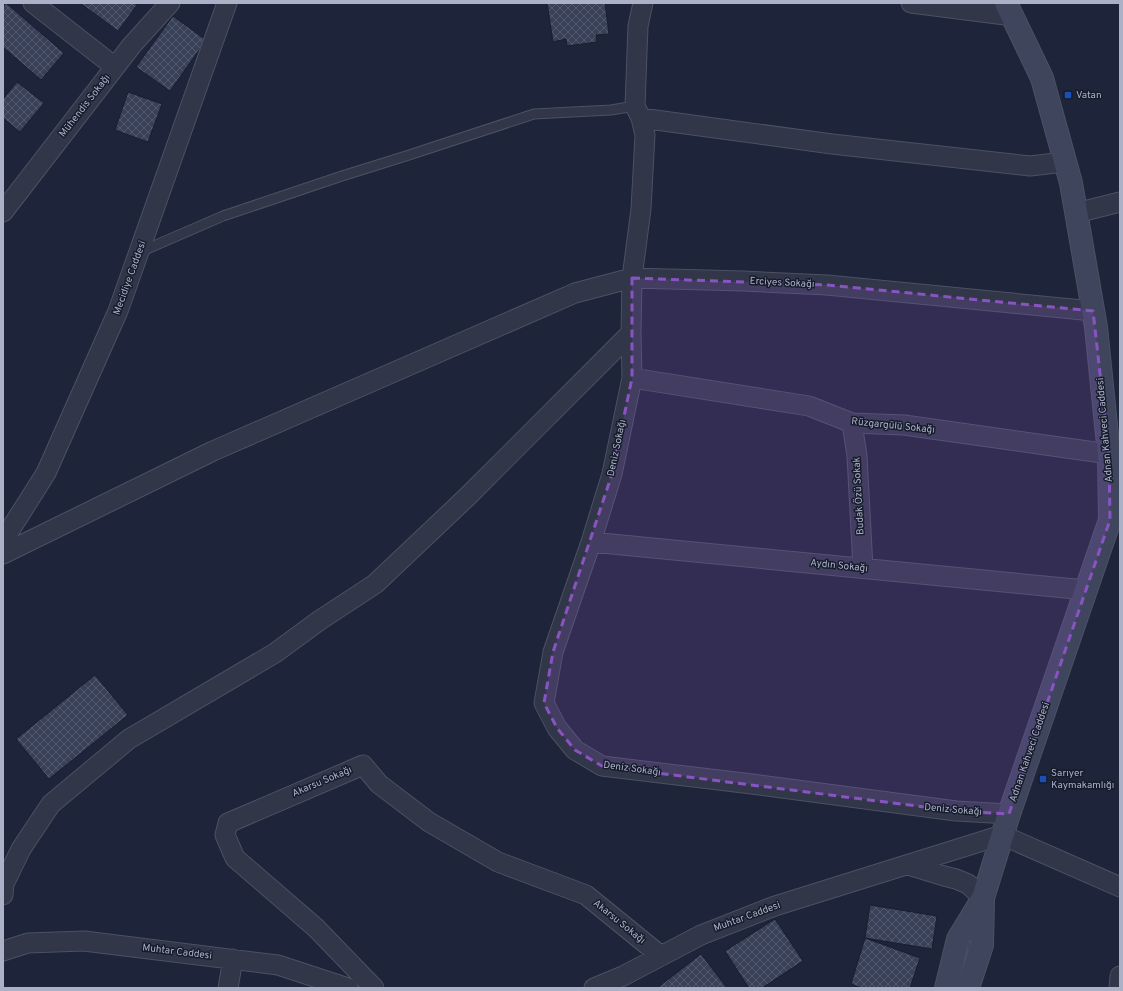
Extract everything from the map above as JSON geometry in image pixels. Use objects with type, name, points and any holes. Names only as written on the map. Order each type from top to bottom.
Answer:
[{"type":"main road","name":"Adnan Kahveci Caddesi","points":[[946,988],[958,939],[983,898],[1009,814],[1086,590],[1115,520],[1093,311],[1071,183],[1042,78],[1010,9]]},
{"type":"main road","name":"Adnan Kahveci Caddesi","points":[[968,988],[982,946],[983,898]]},
{"type":"street","points":[[33,3],[115,67]]},
{"type":"street","name":"Mühendis Sokağı","points":[[3,212],[115,67],[170,3]]},
{"type":"street","name":"Mecidiye Caddesi","points":[[3,541],[46,473],[118,311],[227,3]]},
{"type":"street","points":[[632,278],[642,202],[645,135],[638,112],[638,26],[643,3]]},
{"type":"street","points":[[911,3],[1010,9]]},
{"type":"street","points":[[638,112],[832,144],[1030,166],[1065,162]]},
{"type":"street","points":[[1076,213],[1120,202]]},
{"type":"street","name":"Erciyes Sokağı","points":[[3,554],[214,451],[574,292],[632,278],[827,285],[1093,311]]},
{"type":"street","name":"Deniz Sokağı","points":[[632,278],[632,378],[612,474],[591,542],[553,652],[544,703],[557,728],[575,750],[602,766],[956,811],[1009,814]]},
{"type":"street","points":[[3,895],[4,884],[21,848],[50,804],[129,739],[275,653],[320,620],[375,584],[467,497],[631,333]]},
{"type":"street","name":"Rüzgargülü Sokağı","points":[[632,378],[809,406],[852,423],[904,425],[1109,454]]},
{"type":"street","name":"Budak Özü Sokak","points":[[852,423],[857,456],[863,568]]},
{"type":"street","name":"Aydın Sokağı","points":[[591,542],[1086,590]]},
{"type":"street","name":"Akarsu Sokağı","points":[[374,988],[316,928],[234,858],[225,835],[228,823],[363,765],[379,784],[430,822],[498,862],[586,895],[661,956]]},
{"type":"street","points":[[1002,835],[1120,887]]},
{"type":"street","name":"Muhtar Caddesi","points":[[594,988],[624,976],[701,934],[775,906],[908,866],[1002,835]]},
{"type":"street","points":[[908,866],[956,879],[968,884],[983,898]]},
{"type":"street","name":"Muhtar Caddesi","points":[[3,951],[28,943],[84,941],[278,965],[312,982],[348,988]]},
{"type":"street","points":[[228,988],[233,959]]},
{"type":"street","points":[[1119,988],[1120,976]]},
{"type":"lane","points":[[140,252],[223,216],[534,114],[611,110],[638,112]]},
{"type":"highlighted area","points":[[632,278],[827,285],[1093,311],[1109,454],[1110,520],[1009,814],[956,811],[602,766],[575,750],[557,728],[544,703],[553,652],[612,474],[632,378]]},
{"type":"building","points":[[6,3],[64,53],[41,80],[3,47],[3,7]]},
{"type":"building","points":[[80,3],[134,3],[137,5],[118,31]]},
{"type":"building","points":[[547,3],[605,3],[609,34],[596,35],[597,42],[567,46],[566,39],[553,42]]},
{"type":"building","points":[[173,16],[206,40],[170,91],[136,67]]},
{"type":"building","points":[[17,82],[44,103],[20,132],[3,118],[3,99]]},
{"type":"building","points":[[128,92],[162,104],[148,142],[115,130]]},
{"type":"building","points":[[95,675],[128,715],[49,779],[16,739]]},
{"type":"building","points":[[870,905],[937,916],[932,949],[865,938]]},
{"type":"building","points":[[775,919],[803,961],[762,988],[749,988],[725,951]]},
{"type":"building","points":[[865,938],[920,958],[910,988],[862,988],[851,984]]},
{"type":"building","points":[[701,954],[727,988],[657,988]]},
{"type":"place","name":"Vatan","points":[[1068,95]]},
{"type":"place","name":"Sarıyer Kaymakamlığı","points":[[1043,779]]}]
